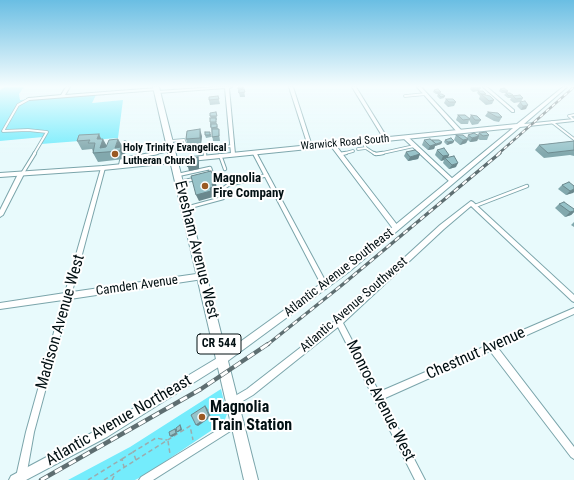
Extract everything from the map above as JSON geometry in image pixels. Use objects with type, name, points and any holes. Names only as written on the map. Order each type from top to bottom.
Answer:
[{"type":"main road","name":"CR 544","points":[[162,109],[174,160]]},
{"type":"main road","name":"Evesham Avenue West","points":[[174,160],[251,480]]},
{"type":"street","points":[[229,109],[233,154]]},
{"type":"street","points":[[298,109],[310,146]]},
{"type":"street","points":[[368,109],[386,139]]},
{"type":"street","points":[[440,109],[460,132]]},
{"type":"street","name":"Atlantic Avenue Southeast","points":[[222,360],[325,286],[537,109]]},
{"type":"street","name":"Warwick Road South","points":[[0,175],[102,168],[205,156],[573,121]]},
{"type":"street","points":[[405,137],[452,181]]},
{"type":"street","points":[[332,144],[396,228]]},
{"type":"street","points":[[254,152],[325,286]]},
{"type":"street","name":"Madison Avenue West","points":[[18,478],[102,168]]},
{"type":"street","points":[[0,215],[22,174]]},
{"type":"street","points":[[473,204],[574,299]]},
{"type":"street","name":"Atlantic Avenue Southwest","points":[[233,402],[250,392],[340,322],[442,227],[473,204]]},
{"type":"street","name":"Camden Avenue","points":[[0,306],[203,276]]},
{"type":"street","name":"Chestnut Avenue","points":[[377,397],[574,311]]},
{"type":"street","name":"Monroe Avenue West","points":[[340,322],[420,480]]},
{"type":"street","points":[[492,347],[574,454]]},
{"type":"street","name":"Atlantic Avenue Northeast","points":[[18,478],[103,433],[222,360]]},
{"type":"street","points":[[144,480],[237,422]]},
{"type":"lane","points":[[16,109],[3,131],[28,130],[47,132],[22,174]]},
{"type":"lane","points":[[573,121],[568,116],[574,115]]},
{"type":"lane","points":[[552,122],[574,139]]},
{"type":"lane","points":[[170,141],[184,140],[187,149],[232,146]]},
{"type":"lane","points":[[362,141],[366,148],[376,154],[414,146]]},
{"type":"lane","points":[[120,166],[125,142]]},
{"type":"lane","points":[[204,148],[205,156]]},
{"type":"lane","points":[[358,149],[366,148]]},
{"type":"lane","points":[[127,165],[130,158],[172,150]]},
{"type":"lane","points":[[340,154],[353,151]]},
{"type":"lane","points":[[220,155],[225,169]]},
{"type":"lane","points":[[179,179],[210,168],[212,175],[205,176]]},
{"type":"lane","points":[[186,208],[223,198],[224,188],[228,185],[267,175]]},
{"type":"lane","points":[[179,179],[199,178]]},
{"type":"lane","points":[[473,204],[528,186]]},
{"type":"path","points":[[209,409],[215,425]]},
{"type":"path","points":[[104,480],[190,426],[193,440]]},
{"type":"path","points":[[88,480],[156,438],[168,441]]},
{"type":"path","points":[[168,441],[170,454]]},
{"type":"path","points":[[133,452],[136,460]]},
{"type":"path","points":[[122,458],[125,467]]},
{"type":"path","points":[[112,480],[116,473]]},
{"type":"shaded area","points":[[0,109],[122,109],[118,138],[41,144],[43,137],[0,141]]},
{"type":"shaded area","points":[[221,389],[227,414],[224,422],[145,475],[135,480],[68,480],[130,447]]},
{"type":"building","points":[[216,112],[217,116],[210,116],[210,113]]},
{"type":"building","points":[[488,112],[498,113],[502,117],[497,117]]},
{"type":"building","points":[[458,115],[465,115],[470,119],[463,120]]},
{"type":"building","points":[[471,115],[477,116],[481,120],[475,120]]},
{"type":"building","points":[[210,118],[216,118],[216,122],[210,122]]},
{"type":"building","points":[[211,124],[217,124],[217,127],[211,128]]},
{"type":"building","points":[[200,129],[200,138],[186,139],[187,131]]},
{"type":"building","points":[[212,129],[219,129],[219,136],[212,137]]},
{"type":"building","points":[[205,132],[210,132],[210,135],[205,135]]},
{"type":"building","points":[[486,132],[489,135],[483,136],[479,133]]},
{"type":"building","points":[[474,133],[479,136],[472,138],[468,135]]},
{"type":"building","points":[[99,134],[97,139],[103,139],[100,148],[106,147],[109,140],[118,139],[115,148],[121,147],[120,151],[93,153],[95,143],[88,143],[90,140],[77,141],[79,135]]},
{"type":"building","points":[[456,135],[463,135],[468,139],[463,140]]},
{"type":"building","points":[[451,138],[454,141],[448,142],[445,140]]},
{"type":"building","points":[[430,139],[436,144],[430,146],[424,140]]},
{"type":"building","points":[[432,140],[439,140],[442,142],[436,144]]},
{"type":"building","points":[[574,141],[574,150],[548,153],[539,145]]},
{"type":"building","points":[[444,148],[449,155],[443,156],[437,150]]},
{"type":"building","points":[[415,150],[420,154],[410,157],[406,152]]},
{"type":"building","points":[[454,156],[458,163],[452,165],[445,158]]},
{"type":"building","points":[[198,157],[198,164],[188,166],[185,159]]},
{"type":"building","points":[[211,171],[216,183],[212,184],[213,187],[210,188],[211,191],[196,195],[191,176]]},
{"type":"building","points":[[569,182],[574,186],[574,189],[570,191],[562,185]]},
{"type":"building","points":[[564,202],[574,209],[574,211],[570,212],[559,204]]},
{"type":"building","name":"Magnolia Train Station","points":[[205,406],[209,416],[196,425],[191,415]]},
{"type":"building","points":[[180,425],[181,429],[177,432],[176,428]]},
{"type":"building","points":[[175,429],[176,433],[170,436],[169,432]]},
{"type":"railway","points":[[498,154],[549,109]]},
{"type":"railway","points":[[267,345],[342,285],[500,153]]},
{"type":"railway","points":[[41,480],[201,389],[268,344]]},
{"type":"place","name":"Holy Trinity Evangelical Lutheran Church","points":[[115,154]]},
{"type":"place","name":"Magnolia Fire Company","points":[[205,186]]},
{"type":"place","name":"Magnolia Train Station","points":[[202,417]]}]
